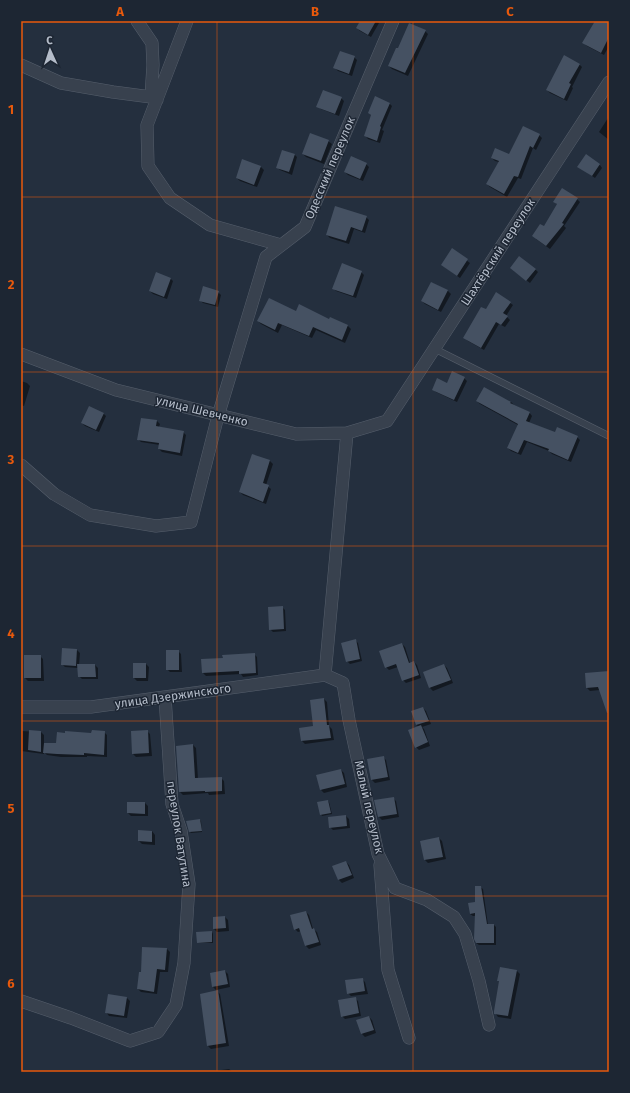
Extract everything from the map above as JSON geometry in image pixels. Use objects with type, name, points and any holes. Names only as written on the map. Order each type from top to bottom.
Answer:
[{"type":"street","points":[[137,21],[152,43],[154,98]]},
{"type":"street","points":[[188,21],[154,98],[147,125],[148,166],[170,198],[210,225],[281,245]]},
{"type":"street","name":"Одесский переулок","points":[[21,465],[54,494],[90,515],[156,526],[191,522],[218,416],[266,257],[305,227],[393,21]]},
{"type":"street","points":[[21,65],[62,83],[154,98]]},
{"type":"street","name":"Шахтёрский переулок","points":[[387,421],[609,82]]},
{"type":"street","name":"улица Шевченко","points":[[21,354],[116,390],[296,434],[347,433],[387,421]]},
{"type":"street","points":[[325,674],[347,433]]},
{"type":"street","name":"улица Дзержинского","points":[[21,707],[91,707],[325,674]]},
{"type":"street","name":"Малый переулок","points":[[325,674],[343,683],[349,720],[378,854],[395,888],[427,900],[454,916],[465,934],[479,981],[489,1025]]},
{"type":"street","name":"переулок Ватутина","points":[[21,1001],[71,1018],[130,1041],[158,1032],[176,1005],[184,963],[189,884],[181,831],[172,804],[165,697]]},
{"type":"street","points":[[380,858],[388,970],[409,1038]]},
{"type":"lane","points":[[435,349],[609,436]]},
{"type":"building","points":[[360,21],[376,21],[368,35],[356,28]]},
{"type":"building","points":[[595,21],[609,21],[609,37],[601,53],[582,43]]},
{"type":"building","points":[[409,23],[426,30],[405,73],[388,66]]},
{"type":"building","points":[[340,51],[355,56],[349,74],[333,68]]},
{"type":"building","points":[[564,55],[580,64],[569,83],[571,84],[564,99],[546,90]]},
{"type":"building","points":[[323,90],[342,97],[335,114],[316,107]]},
{"type":"building","points":[[375,96],[390,103],[380,126],[377,141],[364,136],[371,115],[368,113]]},
{"type":"building","points":[[523,126],[540,134],[533,148],[530,146],[518,177],[514,176],[504,194],[486,184],[499,161],[491,158],[495,148],[509,154]]},
{"type":"building","points":[[310,133],[329,140],[321,161],[302,154]]},
{"type":"building","points":[[282,150],[295,154],[289,172],[276,168]]},
{"type":"building","points":[[586,154],[600,164],[592,176],[577,167]]},
{"type":"building","points":[[351,156],[367,163],[360,179],[344,172]]},
{"type":"building","points":[[242,159],[261,166],[254,185],[236,178]]},
{"type":"building","points":[[562,188],[578,198],[562,223],[564,224],[546,246],[532,236],[540,224],[544,226],[557,204],[553,202]]},
{"type":"building","points":[[335,206],[367,216],[362,231],[351,227],[346,241],[326,235]]},
{"type":"building","points":[[452,248],[468,259],[457,276],[441,265]]},
{"type":"building","points":[[519,256],[536,269],[526,281],[510,268]]},
{"type":"building","points":[[342,263],[362,271],[353,296],[332,289]]},
{"type":"building","points":[[156,272],[171,278],[164,297],[149,291]]},
{"type":"building","points":[[431,282],[448,290],[438,310],[421,301]]},
{"type":"building","points":[[203,286],[219,291],[215,305],[199,301]]},
{"type":"building","points":[[496,292],[511,302],[503,313],[508,316],[501,325],[496,322],[481,348],[463,338],[481,307],[486,309]]},
{"type":"building","points":[[269,298],[296,311],[299,304],[329,319],[330,317],[348,325],[342,340],[313,327],[309,336],[278,323],[275,330],[257,321]]},
{"type":"building","points":[[452,371],[465,377],[454,400],[432,390],[437,378],[447,383]]},
{"type":"building","points":[[484,387],[511,402],[510,403],[530,412],[526,421],[555,432],[557,427],[578,436],[568,460],[548,451],[549,449],[524,440],[518,453],[507,448],[518,424],[476,401]]},
{"type":"building","points":[[89,406],[104,413],[96,430],[81,423]]},
{"type":"building","points":[[141,418],[157,420],[156,426],[184,431],[180,453],[158,449],[159,443],[137,440]]},
{"type":"building","points":[[252,454],[270,460],[263,483],[269,485],[263,502],[239,492]]},
{"type":"building","points":[[283,606],[284,629],[269,630],[268,607]]},
{"type":"building","points":[[356,639],[360,659],[346,662],[341,643]]},
{"type":"building","points":[[402,643],[409,663],[414,661],[419,675],[402,681],[396,664],[385,668],[379,651]]},
{"type":"building","points":[[62,648],[77,649],[76,666],[61,665]]},
{"type":"building","points":[[166,650],[179,650],[179,670],[166,670]]},
{"type":"building","points":[[255,653],[256,673],[239,674],[239,671],[202,673],[201,659],[223,658],[222,655]]},
{"type":"building","points":[[24,655],[41,655],[41,678],[24,678]]},
{"type":"building","points":[[133,663],[146,663],[146,678],[133,678]]},
{"type":"building","points":[[77,664],[95,664],[96,677],[78,677]]},
{"type":"building","points":[[444,664],[451,680],[429,688],[423,672]]},
{"type":"building","points":[[609,671],[609,713],[607,713],[598,687],[586,688],[585,673]]},
{"type":"building","points":[[324,698],[327,725],[329,725],[331,738],[301,741],[299,728],[313,726],[310,700]]},
{"type":"building","points":[[423,707],[429,721],[416,725],[411,711]]},
{"type":"building","points":[[421,725],[428,742],[415,748],[408,730]]},
{"type":"building","points":[[29,730],[41,731],[41,752],[28,750]]},
{"type":"building","points":[[92,730],[105,731],[104,755],[84,753],[84,755],[43,753],[44,743],[56,743],[57,732],[65,733],[65,731],[91,733]]},
{"type":"building","points":[[148,730],[149,753],[132,754],[131,731]]},
{"type":"building","points":[[193,744],[195,778],[222,777],[222,791],[179,792],[176,746]]},
{"type":"building","points":[[384,756],[388,777],[371,780],[367,759]]},
{"type":"building","points":[[341,769],[345,784],[320,790],[316,775]]},
{"type":"building","points":[[394,797],[397,814],[378,817],[374,800]]},
{"type":"building","points":[[328,800],[331,813],[320,815],[317,802]]},
{"type":"building","points":[[127,802],[145,802],[145,814],[127,813]]},
{"type":"building","points":[[346,815],[347,826],[329,828],[328,817]]},
{"type":"building","points":[[200,819],[202,831],[189,832],[186,821]]},
{"type":"building","points":[[138,830],[152,831],[152,842],[138,841]]},
{"type":"building","points":[[439,837],[443,857],[424,860],[420,841]]},
{"type":"building","points":[[346,861],[352,875],[338,880],[332,866]]},
{"type":"building","points":[[475,886],[481,886],[487,924],[494,924],[494,943],[476,943],[474,939],[475,913],[470,914],[468,903],[475,902]]},
{"type":"building","points":[[306,911],[312,929],[314,928],[319,942],[305,946],[299,928],[294,930],[290,915]]},
{"type":"building","points":[[225,916],[226,928],[213,929],[213,917]]},
{"type":"building","points":[[212,931],[212,942],[197,943],[196,932]]},
{"type":"building","points":[[142,947],[167,948],[165,970],[157,969],[154,992],[137,989],[139,972],[141,972]]},
{"type":"building","points":[[500,967],[517,970],[508,1016],[494,1014],[499,981],[497,981]]},
{"type":"building","points":[[225,970],[228,984],[212,987],[210,973]]},
{"type":"building","points":[[363,978],[365,991],[347,994],[345,980]]},
{"type":"building","points":[[218,990],[226,1043],[207,1046],[200,994]]},
{"type":"building","points":[[108,994],[127,997],[124,1016],[105,1013]]},
{"type":"building","points":[[356,997],[359,1013],[341,1017],[338,1000]]},
{"type":"building","points":[[369,1016],[374,1030],[361,1034],[356,1020]]}]
